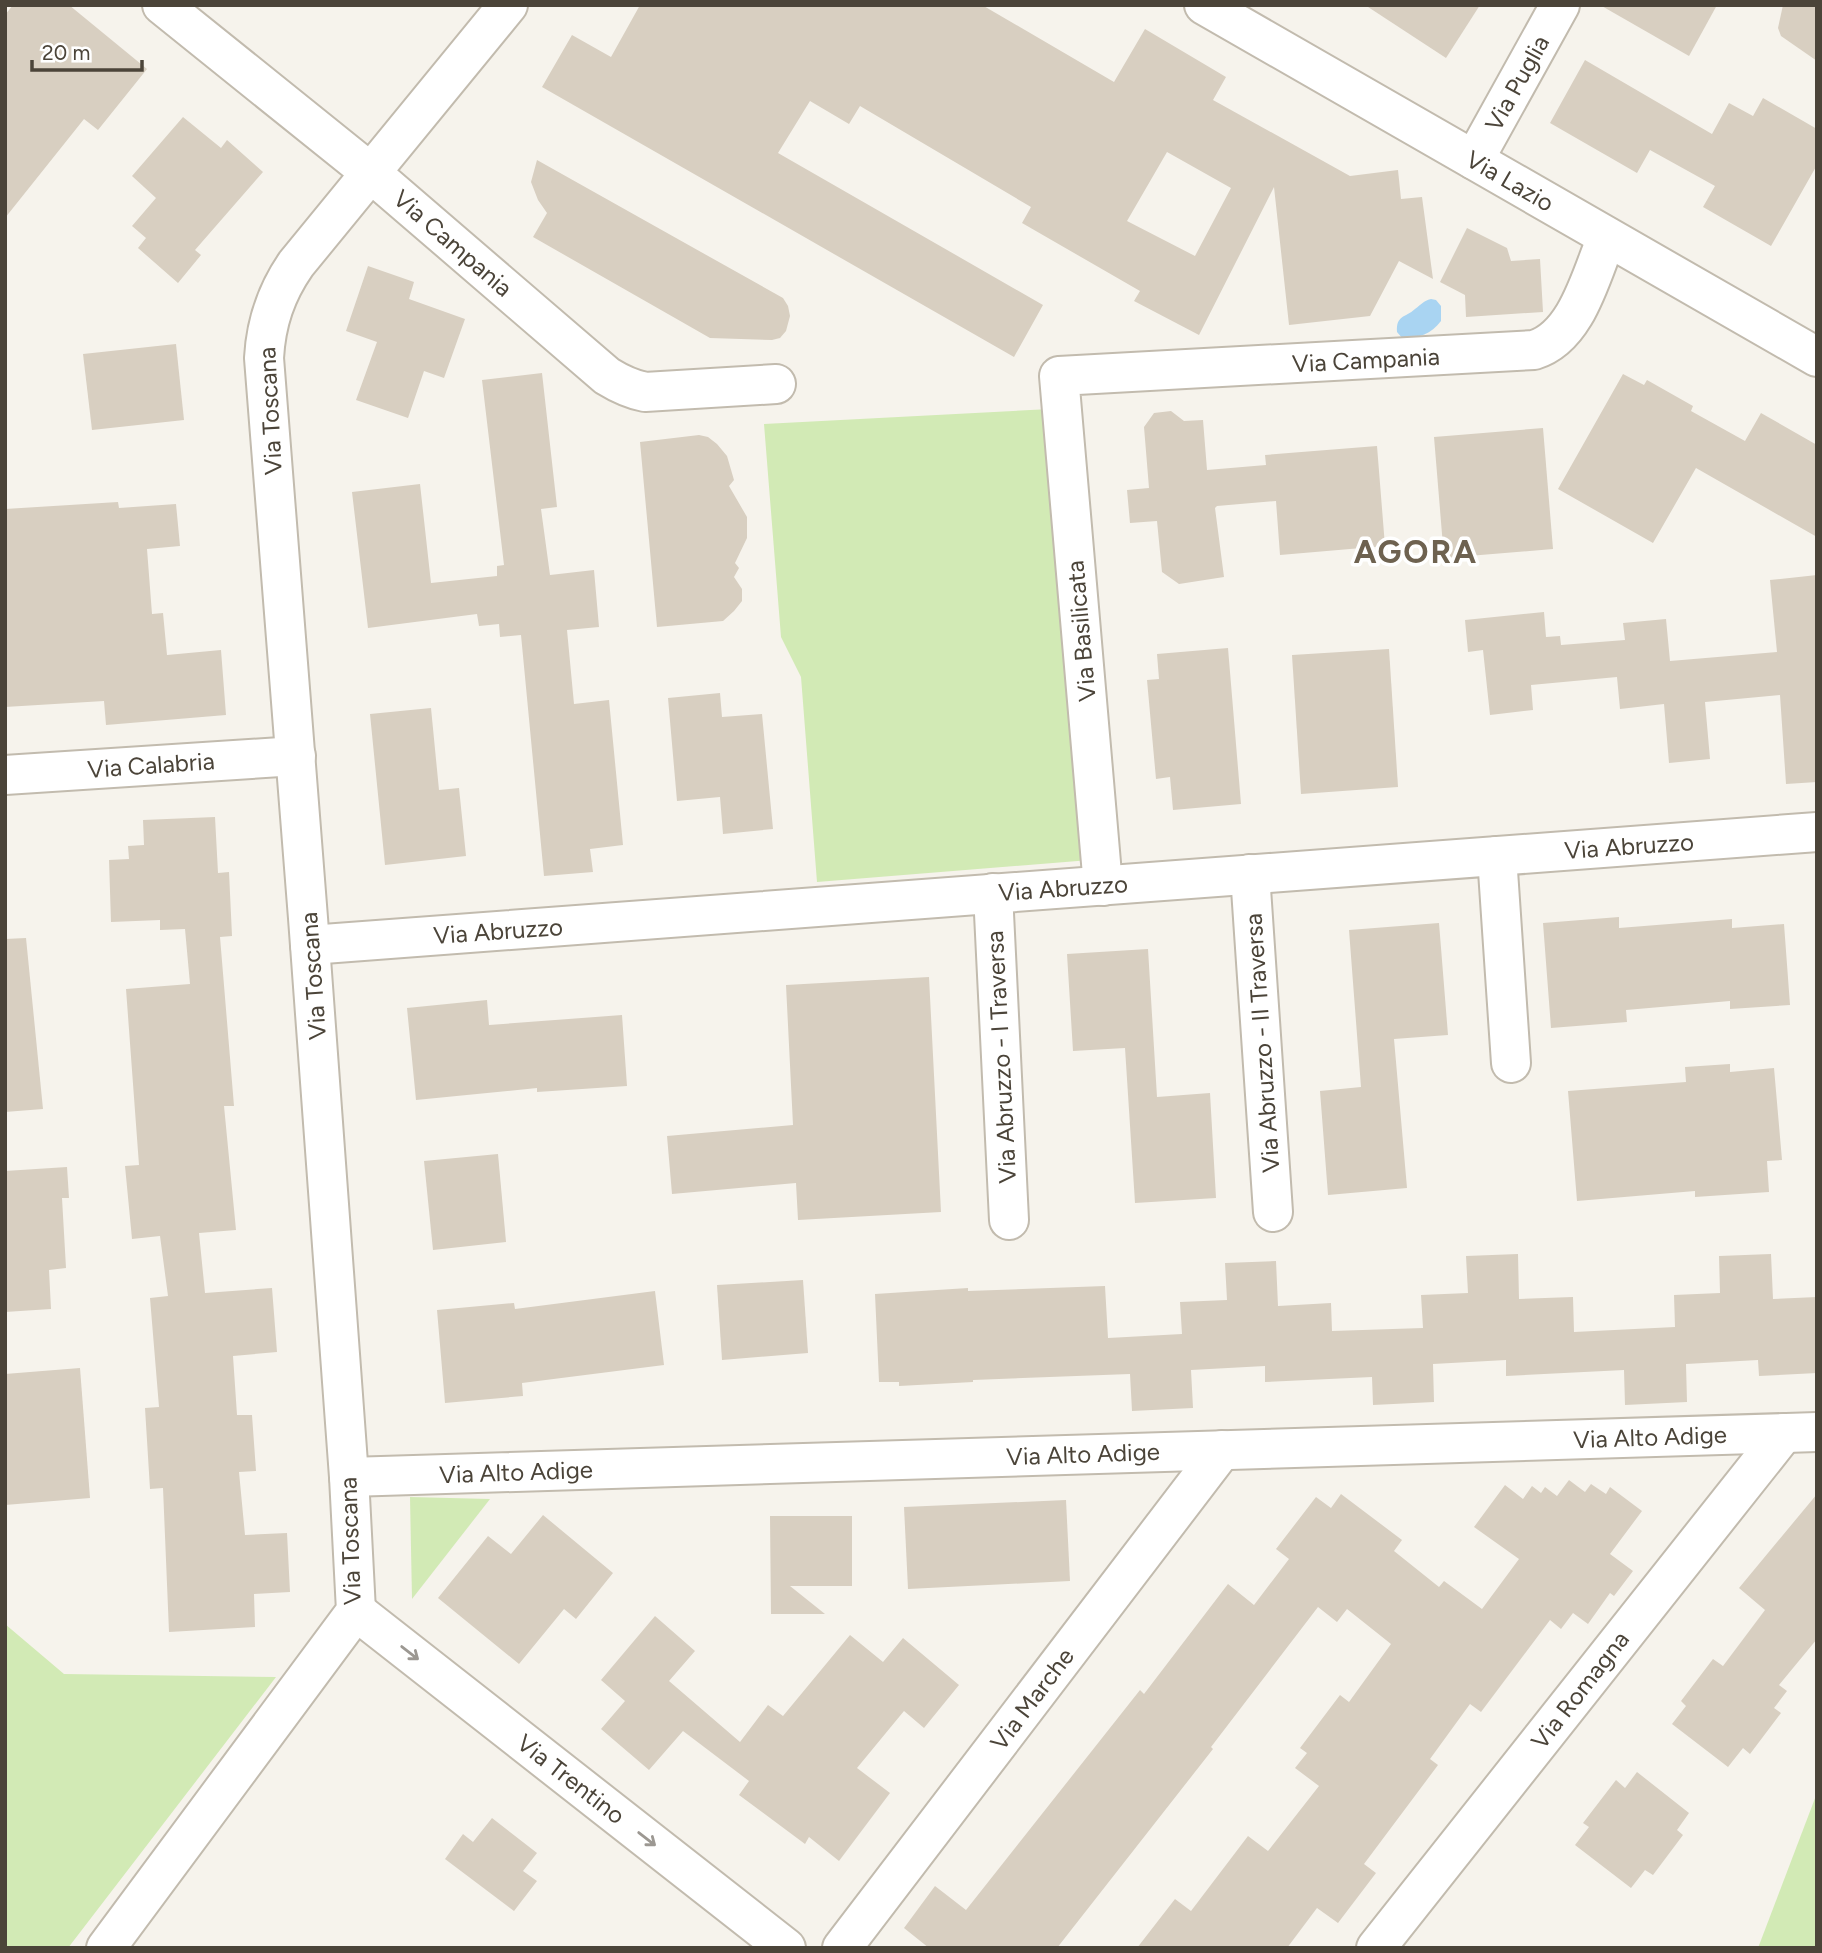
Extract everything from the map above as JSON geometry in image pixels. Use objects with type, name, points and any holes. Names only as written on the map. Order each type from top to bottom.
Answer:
[{"type":"street","name":"Via Campania","points":[[162,5],[371,173],[618,383],[645,392],[776,384]]},
{"type":"street","name":"Via Toscana","points":[[106,1948],[356,1611],[349,1477],[310,945],[264,358],[266,331],[274,304],[289,275],[508,5]]},
{"type":"street","name":"Via Lazio","points":[[1204,5],[1817,357]]},
{"type":"street","name":"Via Puglia","points":[[1474,160],[1560,5]]},
{"type":"street","name":"Via Campania","points":[[1059,376],[1534,351],[1554,340],[1572,320],[1607,237]]},
{"type":"street","name":"Via Basilicata","points":[[1059,376],[1103,886]]},
{"type":"street","name":"Via Calabria","points":[[5,775],[296,755]]},
{"type":"street","name":"Via Abruzzo","points":[[310,945],[1817,832]]},
{"type":"street","points":[[1497,856],[1511,1063]]},
{"type":"street","name":"Via Abruzzo - II Traversa","points":[[1250,874],[1273,1212]]},
{"type":"street","name":"Via Abruzzo - I Traversa","points":[[993,894],[1009,1220]]},
{"type":"street","name":"Via Alto Adige","points":[[349,1477],[1800,1432]]},
{"type":"street","name":"Via Romagna","points":[[1376,1948],[1800,1432]]},
{"type":"street","name":"Via Marche","points":[[842,1948],[1223,1450]]},
{"type":"street","name":"Via Trentino","points":[[356,1611],[786,1948]]},
{"type":"green space","points":[[1050,409],[1090,860],[817,882],[801,677],[781,637],[764,424]]},
{"type":"green space","points":[[410,1497],[490,1499],[412,1599]]},
{"type":"green space","points":[[5,1624],[64,1674],[276,1677],[68,1948],[5,1948]]},
{"type":"green space","points":[[1817,1793],[1817,1948],[1758,1948]]},
{"type":"water","points":[[1431,299],[1441,306],[1441,321],[1424,335],[1403,339],[1397,332],[1400,320]]},
{"type":"building","points":[[13,5],[69,5],[147,69],[98,130],[84,119],[5,218],[5,15]]},
{"type":"building","points":[[640,5],[982,5],[1114,82],[1145,29],[1226,77],[1213,100],[1350,176],[1398,170],[1401,199],[1422,197],[1433,279],[1399,261],[1370,316],[1289,325],[1274,187],[1199,335],[1134,301],[1140,291],[1022,223],[1031,207],[860,106],[849,124],[810,101],[778,153],[1043,305],[1014,357],[542,87],[572,35],[611,57]],"holes":[[[1167,152],[1231,188],[1195,256],[1127,221]]]},
{"type":"building","points":[[1365,5],[1480,5],[1446,58]]},
{"type":"building","points":[[1600,5],[1717,5],[1689,56]]},
{"type":"building","points":[[1783,5],[1817,5],[1817,61],[1781,36],[1778,28]]},
{"type":"building","points":[[1585,60],[1712,134],[1729,103],[1753,116],[1763,98],[1817,129],[1817,165],[1771,246],[1703,207],[1715,186],[1650,150],[1637,173],[1550,123]]},
{"type":"building","points":[[183,117],[221,148],[227,140],[263,172],[195,250],[201,255],[178,283],[138,248],[146,238],[132,226],[156,198],[132,176]]},
{"type":"building","points":[[537,160],[783,298],[790,316],[786,331],[780,338],[772,340],[710,338],[533,237],[547,213],[531,182]]},
{"type":"building","points":[[1467,228],[1507,248],[1511,261],[1540,259],[1543,312],[1466,317],[1465,295],[1440,282]]},
{"type":"building","points":[[368,266],[414,282],[409,299],[465,319],[444,378],[424,371],[408,418],[356,400],[377,342],[346,331]]},
{"type":"building","points":[[176,344],[184,420],[92,430],[83,354]]},
{"type":"building","points":[[542,373],[557,507],[541,509],[550,575],[594,570],[599,627],[567,630],[574,704],[609,700],[623,845],[590,849],[593,872],[544,876],[521,635],[500,637],[499,624],[479,626],[477,614],[368,628],[352,492],[420,484],[431,583],[497,576],[497,566],[504,565],[482,380]]},
{"type":"building","points":[[1623,374],[1644,385],[1647,380],[1693,406],[1691,411],[1745,441],[1761,413],[1817,445],[1817,537],[1696,468],[1653,543],[1558,489]]},
{"type":"building","points":[[1171,411],[1184,421],[1203,420],[1207,470],[1266,465],[1265,455],[1377,446],[1385,546],[1280,555],[1276,501],[1217,506],[1215,508],[1224,577],[1179,584],[1162,572],[1157,521],[1130,523],[1127,490],[1149,488],[1144,427],[1154,413]]},
{"type":"building","points":[[1543,428],[1553,549],[1444,558],[1434,437]]},
{"type":"building","points":[[699,435],[708,437],[727,456],[734,480],[729,486],[747,517],[747,538],[735,563],[739,568],[734,577],[742,589],[742,601],[723,621],[657,627],[640,442]]},
{"type":"building","points":[[118,502],[119,508],[176,504],[180,546],[147,549],[152,614],[163,613],[167,655],[221,650],[226,715],[106,725],[104,701],[5,707],[5,509]]},
{"type":"building","points":[[1817,575],[1817,782],[1786,784],[1780,695],[1705,702],[1710,759],[1669,763],[1664,704],[1620,709],[1617,677],[1531,685],[1533,710],[1490,715],[1483,650],[1468,652],[1465,620],[1544,612],[1546,637],[1560,636],[1561,645],[1625,640],[1623,623],[1666,619],[1670,661],[1777,652],[1770,580]]},
{"type":"building","points":[[1228,648],[1241,804],[1173,810],[1170,777],[1156,779],[1147,680],[1159,679],[1157,654]]},
{"type":"building","points":[[1389,649],[1398,787],[1301,794],[1292,655]]},
{"type":"building","points":[[720,693],[722,717],[762,714],[773,829],[723,834],[720,797],[677,801],[668,698]]},
{"type":"building","points":[[431,708],[439,790],[459,788],[466,856],[385,865],[370,714]]},
{"type":"building","points":[[215,817],[218,873],[229,872],[232,936],[220,937],[234,1106],[224,1106],[236,1230],[199,1233],[205,1293],[272,1288],[277,1352],[233,1356],[237,1415],[252,1415],[256,1471],[239,1472],[245,1535],[287,1533],[290,1592],[254,1594],[255,1627],[169,1632],[163,1488],[150,1489],[145,1408],[159,1407],[150,1298],[168,1296],[160,1236],[132,1239],[125,1166],[139,1165],[126,989],[190,984],[185,929],[160,930],[160,920],[111,922],[109,860],[129,859],[128,846],[144,845],[143,820]]},
{"type":"building","points":[[1619,917],[1619,928],[1732,919],[1732,928],[1784,924],[1790,1005],[1730,1009],[1730,1001],[1626,1010],[1627,1022],[1551,1028],[1543,923]]},
{"type":"building","points":[[1439,923],[1448,1035],[1394,1039],[1407,1188],[1328,1195],[1320,1091],[1361,1087],[1349,930]]},
{"type":"building","points":[[26,938],[43,1109],[5,1112],[5,939]]},
{"type":"building","points":[[1148,949],[1157,1097],[1210,1093],[1216,1198],[1135,1203],[1125,1048],[1073,1051],[1067,954]]},
{"type":"building","points":[[929,977],[941,1212],[798,1220],[796,1183],[672,1194],[667,1136],[793,1125],[786,985]]},
{"type":"building","points":[[487,1000],[489,1025],[622,1015],[627,1086],[537,1092],[537,1088],[416,1100],[407,1008]]},
{"type":"building","points":[[1730,1064],[1730,1072],[1774,1068],[1782,1160],[1767,1161],[1769,1192],[1695,1197],[1695,1191],[1577,1201],[1568,1091],[1686,1082],[1685,1067]]},
{"type":"building","points":[[498,1154],[506,1242],[433,1250],[424,1161]]},
{"type":"building","points":[[67,1167],[69,1198],[62,1198],[66,1268],[49,1270],[51,1309],[5,1312],[5,1171]]},
{"type":"building","points":[[1518,1254],[1519,1299],[1573,1297],[1574,1332],[1675,1327],[1674,1295],[1720,1293],[1719,1256],[1771,1254],[1773,1299],[1817,1297],[1817,1373],[1759,1376],[1758,1360],[1686,1364],[1687,1402],[1625,1405],[1624,1370],[1506,1376],[1506,1360],[1433,1364],[1434,1402],[1373,1405],[1372,1377],[1265,1382],[1265,1366],[1191,1370],[1193,1408],[1132,1411],[1130,1374],[973,1380],[899,1386],[899,1382],[879,1382],[875,1294],[968,1288],[968,1291],[1105,1286],[1108,1338],[1182,1334],[1180,1302],[1227,1300],[1225,1263],[1276,1261],[1278,1306],[1331,1303],[1332,1331],[1423,1328],[1421,1295],[1468,1293],[1466,1256]]},
{"type":"building","points":[[803,1280],[808,1353],[722,1360],[717,1285]]},
{"type":"building","points":[[655,1291],[664,1365],[522,1383],[523,1396],[445,1403],[437,1310],[514,1303],[515,1309]]},
{"type":"building","points":[[80,1368],[90,1498],[5,1505],[5,1374]]},
{"type":"building","points":[[1569,1480],[1585,1492],[1591,1484],[1606,1494],[1610,1487],[1642,1511],[1610,1554],[1633,1571],[1614,1596],[1610,1593],[1588,1624],[1573,1613],[1561,1629],[1550,1620],[1481,1712],[1470,1704],[1430,1759],[1438,1765],[1364,1864],[1376,1873],[1338,1923],[1317,1908],[1287,1948],[1137,1948],[1175,1899],[1191,1911],[1248,1836],[1268,1851],[1319,1786],[1295,1768],[1307,1753],[1300,1748],[1340,1695],[1349,1702],[1391,1644],[1347,1609],[1337,1622],[1318,1607],[1211,1747],[1213,1749],[1057,1948],[929,1948],[904,1928],[935,1886],[966,1910],[1140,1690],[1144,1694],[1228,1584],[1254,1605],[1289,1559],[1276,1549],[1316,1497],[1331,1508],[1341,1494],[1402,1540],[1394,1551],[1439,1587],[1444,1581],[1482,1609],[1519,1559],[1474,1527],[1505,1485],[1523,1499],[1532,1486],[1541,1493],[1545,1487],[1557,1496]]},
{"type":"building","points":[[1817,1494],[1817,1639],[1779,1685],[1787,1691],[1774,1708],[1781,1713],[1750,1754],[1743,1748],[1728,1767],[1672,1724],[1686,1706],[1681,1701],[1713,1659],[1723,1666],[1765,1610],[1739,1588]]},
{"type":"building","points":[[1066,1500],[1070,1581],[908,1589],[904,1507]]},
{"type":"building","points":[[543,1515],[613,1573],[576,1619],[564,1609],[519,1664],[438,1598],[488,1536],[511,1554]]},
{"type":"building","points":[[770,1516],[852,1516],[852,1586],[790,1586],[825,1614],[771,1614]]},
{"type":"building","points":[[655,1616],[695,1651],[669,1681],[740,1742],[768,1705],[783,1716],[850,1635],[883,1662],[903,1638],[959,1685],[924,1728],[904,1711],[857,1768],[890,1793],[839,1861],[809,1837],[805,1844],[739,1795],[749,1781],[683,1731],[649,1770],[601,1729],[625,1701],[601,1680]]},
{"type":"building","points":[[1637,1772],[1689,1813],[1677,1830],[1683,1835],[1653,1875],[1645,1870],[1631,1888],[1575,1845],[1589,1827],[1583,1823],[1616,1780],[1625,1788]]},
{"type":"building","points":[[492,1818],[537,1853],[523,1871],[537,1881],[514,1911],[445,1859],[463,1834],[473,1842]]},
{"type":"district","name":"AGORA","points":[[1416,552]]}]
